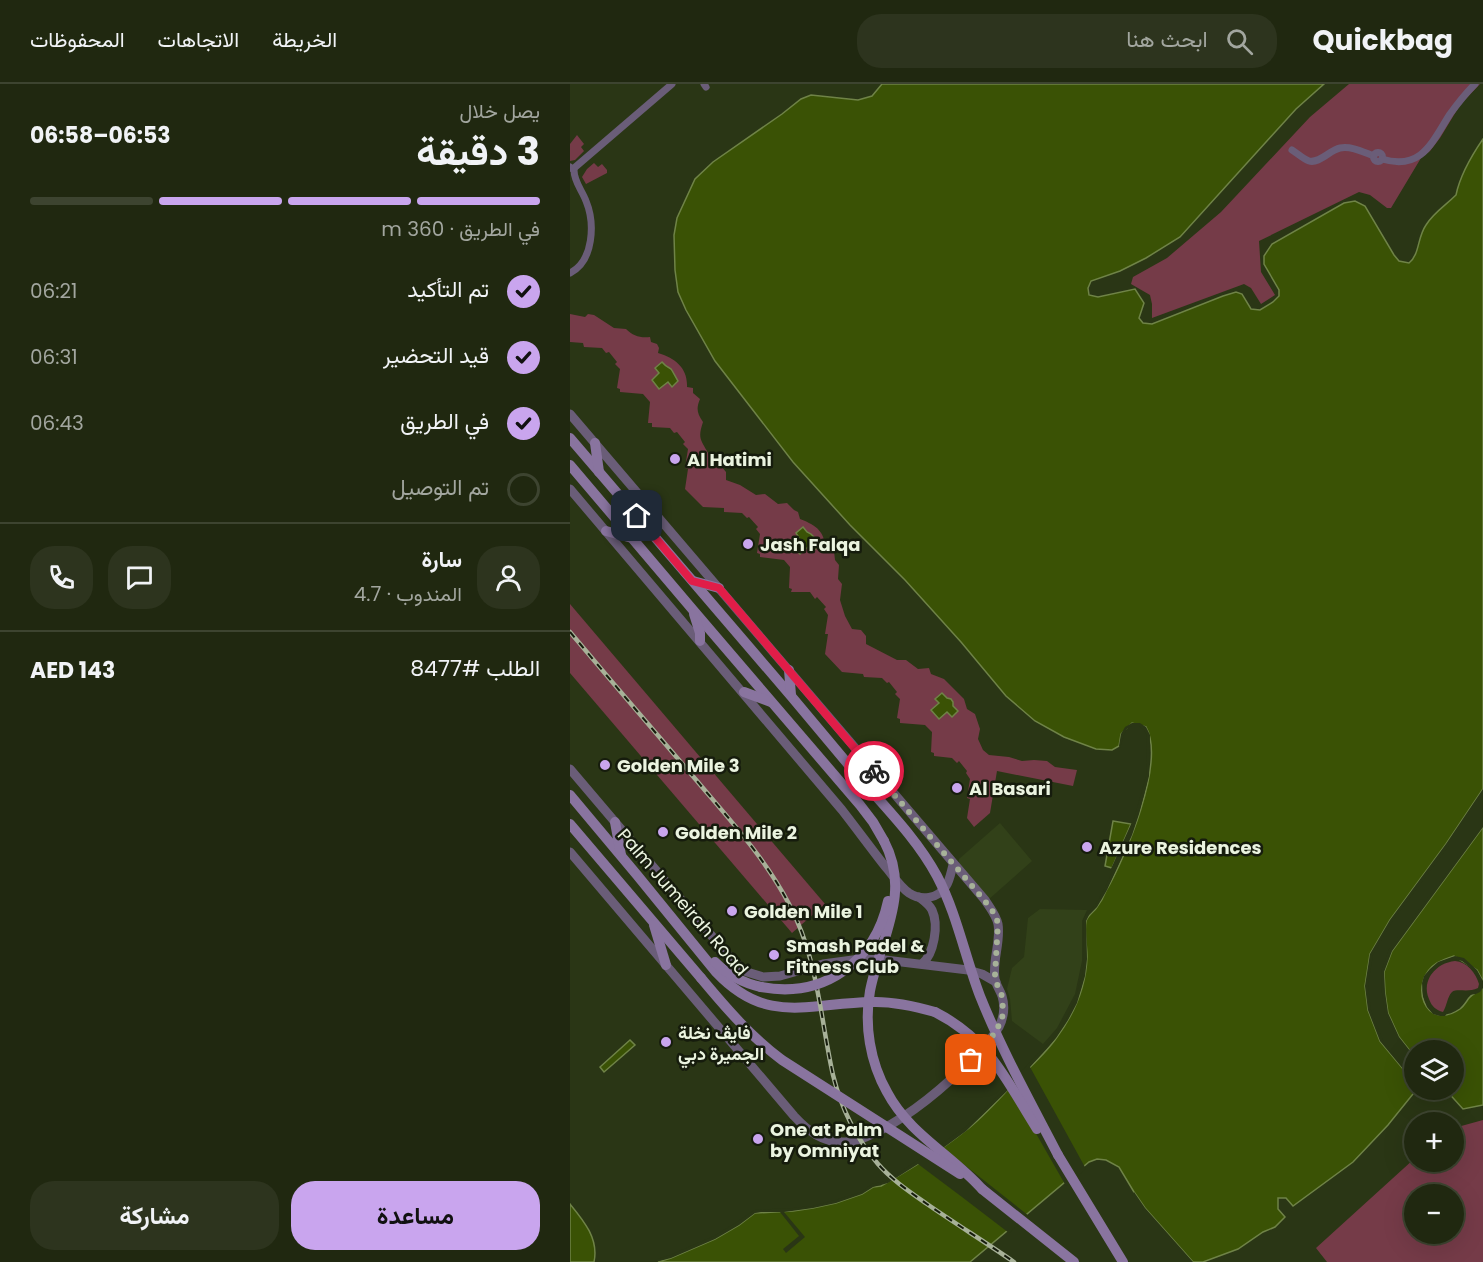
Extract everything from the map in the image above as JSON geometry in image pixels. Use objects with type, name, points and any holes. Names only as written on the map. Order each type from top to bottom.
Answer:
[{"type":"main road","points":[[570,438],[916,844],[938,878],[949,902],[988,1016],[1058,1155]]},
{"type":"main road","points":[[595,443],[600,472]]},
{"type":"main road","points":[[570,465],[842,783],[867,813],[884,841],[893,863],[896,888],[892,916],[868,1003],[869,1039],[874,1062],[887,1094],[908,1123],[960,1166],[982,1190]]},
{"type":"main road","points":[[606,531],[633,538]]},
{"type":"main road","points":[[692,581],[719,588]]},
{"type":"main road","points":[[693,610],[700,641]]},
{"type":"main road","points":[[789,670],[791,696]]},
{"type":"main road","points":[[744,692],[771,702]]},
{"type":"main road","name":"Palm Jumeirah Road","points":[[570,795],[722,979],[744,995],[761,1003],[797,1009],[861,1002],[911,1005],[935,1012],[962,1028],[978,1041],[1004,1073],[1036,1128],[1058,1155],[1123,1262]]},
{"type":"main road","points":[[615,822],[621,855]]},
{"type":"main road","name":"Palm Jumeirah Road","points":[[570,824],[746,1030],[782,1060],[982,1190],[1074,1262]]},
{"type":"main road","points":[[570,833],[584,840]]},
{"type":"main road","points":[[683,930],[695,939],[725,971],[746,983],[791,990],[819,984],[846,969],[868,948],[879,930],[886,911],[890,880],[884,841]]},
{"type":"main road","points":[[653,922],[666,965]]},
{"type":"street","points":[[570,273],[579,267],[583,260],[589,244],[591,227],[587,202],[572,172],[672,84]]},
{"type":"street","points":[[1292,150],[1312,162],[1341,148],[1354,149],[1374,156],[1377,161],[1382,159],[1405,162],[1420,154],[1439,134],[1455,107],[1475,84]]},
{"type":"street","points":[[570,414],[984,900],[997,920],[995,972],[996,982],[1002,996],[1002,1019],[995,1033],[975,1056],[941,1089],[895,1123],[858,1140],[843,1142],[821,1138],[802,1125],[570,852]]},
{"type":"street","points":[[570,489],[744,692],[908,892],[922,898],[934,896],[943,890],[949,880],[953,865]]},
{"type":"street","points":[[570,769],[733,961],[747,972],[772,977],[822,964],[860,959],[885,960],[968,970],[982,974],[996,982]]},
{"type":"street","points":[[916,896],[929,905],[935,919],[932,951],[922,964]]},
{"type":"shaded area","points":[[882,84],[1324,84],[1296,109],[1180,237],[1120,271],[1091,281],[1088,288],[1089,295],[1098,297],[1135,289],[1144,303],[1139,318],[1143,323],[1152,324],[1236,292],[1242,294],[1251,309],[1260,310],[1273,302],[1279,296],[1279,290],[1264,264],[1264,256],[1272,244],[1344,203],[1355,201],[1365,206],[1394,255],[1399,261],[1409,263],[1415,255],[1423,230],[1429,221],[1456,195],[1460,180],[1483,139],[1483,789],[1390,920],[1370,954],[1365,986],[1368,1010],[1380,1041],[1404,1070],[1404,1100],[1408,1100],[1353,1162],[1293,1206],[1286,1198],[1278,1198],[1278,1209],[1285,1217],[1275,1227],[1263,1232],[1238,1249],[1203,1262],[1193,1262],[1145,1208],[1119,1167],[1106,1160],[1097,1159],[1089,1162],[970,1262],[658,1262],[715,1239],[755,1213],[813,1208],[836,1203],[862,1194],[873,1187],[881,1186],[945,1146],[986,1112],[1049,1048],[1074,1009],[1082,989],[1086,968],[1086,921],[1101,901],[1114,876],[1141,810],[1147,786],[1151,763],[1151,743],[1146,727],[1132,723],[1121,734],[1119,746],[1112,750],[1096,749],[1064,737],[1035,721],[1006,696],[905,580],[850,525],[793,462],[715,361],[678,292],[674,235],[677,218],[695,179],[713,162],[801,99],[811,95],[858,100],[872,96]]},
{"type":"shaded area","points":[[1349,84],[1480,84],[1460,105],[1430,151],[1421,158],[1391,208],[1387,208],[1370,195],[1359,192],[1259,241],[1261,272],[1275,295],[1261,304],[1251,288],[1244,284],[1152,318],[1150,295],[1131,284],[1133,277],[1167,258],[1221,212],[1310,117]]},
{"type":"shaded area","points":[[577,135],[584,144],[581,147],[584,151],[575,160],[570,161],[570,144]]},
{"type":"shaded area","points":[[594,163],[598,167],[602,164],[607,173],[586,184],[582,177]]},
{"type":"shaded area","points":[[570,314],[585,317],[588,314],[594,315],[614,328],[626,329],[640,337],[650,337],[651,342],[657,344],[659,348],[658,353],[675,361],[683,369],[687,387],[693,388],[693,393],[700,399],[698,411],[703,422],[701,438],[713,466],[721,466],[726,472],[726,480],[756,495],[765,494],[778,504],[787,503],[798,512],[800,519],[812,524],[819,531],[824,539],[826,552],[834,551],[835,560],[839,565],[838,579],[842,584],[840,600],[845,616],[852,629],[861,630],[866,636],[866,644],[897,660],[906,660],[918,669],[929,668],[931,674],[944,679],[964,699],[967,709],[975,714],[980,729],[978,739],[983,750],[989,755],[1022,761],[1047,761],[1055,767],[1077,770],[1073,786],[997,771],[990,813],[974,827],[967,818],[970,779],[967,771],[959,761],[957,763],[952,758],[934,756],[931,752],[932,732],[925,725],[900,723],[900,719],[897,718],[900,699],[889,682],[887,683],[882,678],[842,672],[825,654],[828,634],[825,634],[828,615],[824,609],[826,607],[810,592],[791,592],[792,589],[789,588],[790,567],[784,560],[760,557],[757,553],[760,534],[756,529],[758,527],[749,517],[747,518],[742,513],[724,512],[724,508],[703,507],[685,489],[688,449],[683,444],[685,442],[677,432],[674,433],[670,428],[652,427],[652,423],[648,423],[650,402],[643,394],[620,392],[617,388],[620,369],[609,352],[606,353],[602,348],[584,347],[583,343],[570,342]]},
{"type":"shaded area","points":[[662,362],[671,369],[678,381],[672,387],[668,382],[659,389],[652,380],[659,373],[655,368]]},
{"type":"shaded area","points":[[803,527],[814,537],[814,541],[819,546],[812,552],[808,547],[800,554],[792,545],[799,538],[796,533]]},
{"type":"shaded area","points":[[570,604],[825,904],[792,933],[570,673]]},
{"type":"shaded area","points":[[942,693],[951,699],[958,711],[952,717],[947,712],[939,719],[931,710],[939,703],[935,699]]},
{"type":"shaded area","points":[[1113,821],[1131,824],[1112,868],[1105,866]]},
{"type":"shaded area","points":[[1000,823],[1032,861],[988,900],[959,866],[959,859]]},
{"type":"shaded area","points":[[1483,827],[1483,981],[1477,970],[1454,956],[1437,963],[1428,971],[1422,992],[1429,1010],[1437,1015],[1448,1015],[1460,1009],[1483,987],[1483,1105],[1463,1109],[1455,1100],[1464,1100],[1464,1040],[1404,1040],[1404,1043],[1399,1037],[1388,1013],[1385,992],[1384,972],[1392,951]]},
{"type":"shaded area","points":[[1040,909],[1087,910],[1082,921],[1082,961],[1075,994],[1057,1028],[1043,1044],[1012,1021],[1007,989],[1012,968],[1024,957],[1028,918]]},
{"type":"shaded area","points":[[1455,961],[1463,963],[1470,969],[1479,984],[1478,988],[1452,992],[1443,1012],[1431,1004],[1427,985],[1436,969]]},
{"type":"shaded area","points":[[630,1040],[635,1045],[604,1072],[600,1067]]},
{"type":"shaded area","points":[[1483,1120],[1483,1262],[1327,1262],[1316,1248],[1404,1168],[1404,1172],[1464,1172],[1464,1125]]},
{"type":"shaded area","points":[[570,1204],[592,1238],[594,1262],[570,1262]]},
{"type":"pier","points":[[1132,723],[1140,723],[1146,727],[1150,735],[1149,776],[1139,814],[1107,890],[1086,921],[1087,959],[1085,976],[1077,1003],[1056,1038],[1030,1067],[1086,1169],[1066,1186],[1010,1088],[966,1131],[943,1148],[1029,1216],[1009,1233],[918,1164],[888,1183],[873,1187],[862,1194],[836,1203],[784,1212],[805,1237],[786,1253],[783,1249],[799,1236],[780,1212],[761,1212],[755,1213],[715,1239],[671,1258],[655,1262],[657,1259],[714,1236],[754,1210],[812,1206],[861,1192],[872,1184],[887,1181],[978,1116],[1054,1037],[1074,1002],[1082,975],[1083,920],[1105,888],[1112,871],[1110,871],[1133,822],[1146,776],[1147,736],[1144,730],[1139,726],[1127,729],[1120,748],[1119,746],[1121,734],[1125,727]]},
{"type":"pier","points":[[1483,789],[1483,795],[1449,846],[1392,922],[1373,955],[1368,986],[1371,1010],[1383,1040],[1404,1065],[1404,1070],[1380,1041],[1368,1010],[1365,986],[1370,954],[1390,920]]},
{"type":"pier","points":[[1483,824],[1392,951],[1384,972],[1388,1013],[1404,1047],[1397,1039],[1385,1014],[1381,971],[1389,949]]},
{"type":"pier","points":[[1455,956],[1464,958],[1477,970],[1483,981],[1483,988],[1476,994],[1468,995],[1482,984],[1475,971],[1462,961],[1454,959],[1439,965],[1427,978],[1425,984],[1427,1001],[1435,1011],[1448,1012],[1445,1016],[1433,1014],[1427,1007],[1423,996],[1424,976],[1438,962]]},
{"type":"pier","points":[[1134,1192],[1145,1208],[1193,1262],[1189,1262],[1143,1210],[1132,1195]]},
{"type":"railway","points":[[570,632],[734,825],[780,887],[799,924],[806,945],[817,988],[836,1087],[850,1122],[863,1144],[878,1164],[901,1186],[1014,1262]]},
{"type":"way so far","points":[[874,771],[984,900],[997,920],[995,975],[1002,996],[1002,1019],[995,1033],[971,1060]]},
{"type":"place","name":"Al Hatimi","points":[[675,459]]},
{"type":"place","name":"Jash Falqa","points":[[748,544]]},
{"type":"place","name":"Golden Mile 3","points":[[605,765]]},
{"type":"place","name":"Al Basari","points":[[957,788]]},
{"type":"place","name":"Golden Mile 2","points":[[663,832]]},
{"type":"place","name":"Azure Residences","points":[[1087,847]]},
{"type":"place","name":"Golden Mile 1","points":[[732,911]]},
{"type":"place","name":"Smash Padel & Fitness Club","points":[[774,955]]},
{"type":"place","name":"فايڤ نخلة الجميرة دبي","points":[[666,1042]]},
{"type":"place","name":"One at Palm by Omniyat","points":[[758,1139]]},
{"type":"route","points":[[637,516],[692,581],[719,588],[874,771]]}]
